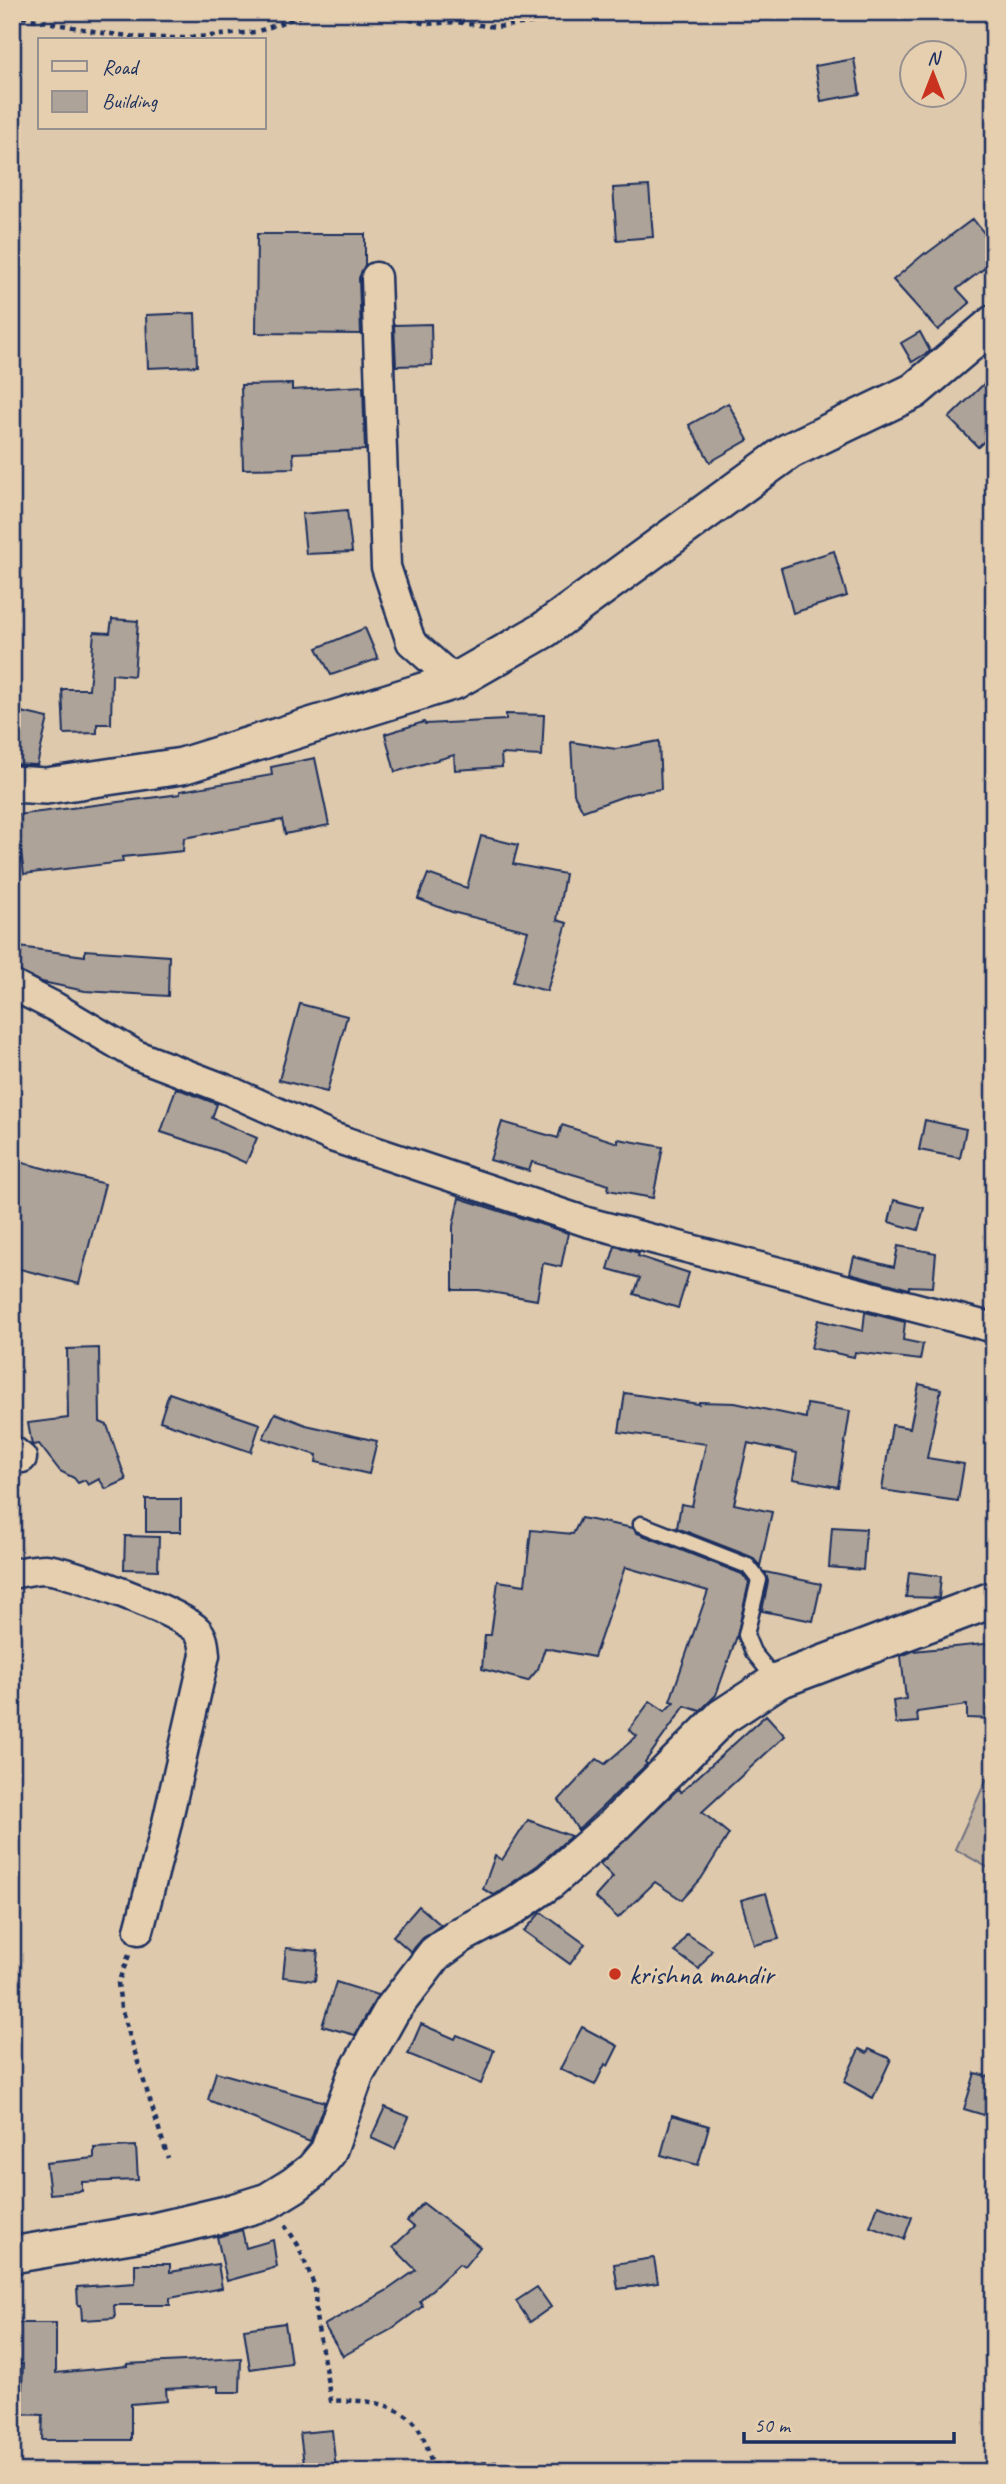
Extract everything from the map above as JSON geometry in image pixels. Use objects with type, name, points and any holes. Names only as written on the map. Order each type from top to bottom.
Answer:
[{"type":"street","points":[[376,277],[386,567],[411,642],[455,681]]},
{"type":"street","points":[[12,784],[46,786],[182,766],[455,681],[544,630],[789,451],[914,391],[994,323]]},
{"type":"street","points":[[12,985],[136,1055],[228,1090],[332,1137],[587,1222],[994,1328]]},
{"type":"street","points":[[12,1574],[43,1569],[62,1572],[185,1621],[197,1630],[204,1640],[205,1655],[166,1827],[139,1930]]},
{"type":"street","points":[[12,2255],[154,2231],[268,2201],[313,2170],[328,2152],[356,2074],[392,2010],[435,1954],[461,1935],[510,1909],[550,1881],[612,1826],[722,1717],[777,1681],[994,1600]]},
{"type":"lane","points":[[641,1524],[748,1566],[759,1580],[746,1635],[753,1652],[777,1681]]},
{"type":"path","points":[[12,15],[103,33],[146,38],[186,38],[256,32],[311,12]]},
{"type":"path","points":[[380,12],[426,24],[456,22],[496,27],[590,12]]},
{"type":"path","points":[[139,1930],[118,1983],[121,2008],[168,2158]]},
{"type":"path","points":[[268,2201],[298,2245],[315,2287],[316,2317],[331,2401],[347,2399],[386,2405],[412,2419],[425,2441],[432,2465],[500,2463],[512,2472]]},
{"type":"shaded area","points":[[986,1780],[994,1784],[994,1871],[955,1849]]},
{"type":"building","points":[[854,59],[860,94],[821,101],[815,66]]},
{"type":"building","points":[[649,186],[653,237],[617,240],[613,188]]},
{"type":"building","points":[[973,219],[994,246],[994,261],[957,289],[970,303],[938,330],[893,280]]},
{"type":"building","points":[[257,234],[365,234],[365,265],[359,278],[361,334],[256,333]]},
{"type":"building","points":[[195,313],[197,366],[148,368],[146,315]]},
{"type":"building","points":[[431,324],[432,365],[396,366],[394,325]]},
{"type":"building","points":[[920,332],[930,351],[912,362],[901,343]]},
{"type":"building","points":[[994,374],[994,432],[978,447],[949,418]]},
{"type":"building","points":[[292,384],[292,390],[363,386],[365,450],[293,453],[294,468],[243,469],[241,385]]},
{"type":"building","points":[[728,403],[748,440],[710,462],[689,425]]},
{"type":"building","points":[[347,510],[352,552],[306,554],[302,514]]},
{"type":"building","points":[[834,551],[847,596],[793,613],[781,568]]},
{"type":"building","points":[[112,619],[138,621],[134,676],[112,674],[111,724],[97,724],[97,733],[64,734],[62,689],[89,689],[94,632],[110,633]]},
{"type":"building","points":[[365,628],[378,659],[331,675],[317,648]]},
{"type":"building","points":[[12,710],[48,718],[37,765],[12,764]]},
{"type":"building","points":[[506,714],[544,715],[542,756],[501,754],[502,767],[455,770],[454,755],[395,772],[385,734],[424,722],[506,720]]},
{"type":"building","points":[[659,741],[661,789],[630,794],[583,811],[574,794],[571,742],[616,749]]},
{"type":"building","points":[[315,758],[329,825],[285,834],[282,820],[184,838],[183,851],[122,857],[123,862],[24,874],[16,815],[180,794],[180,791],[272,775],[271,767]]},
{"type":"building","points":[[481,836],[518,845],[513,864],[565,874],[557,920],[567,923],[547,991],[513,982],[528,931],[452,912],[418,899],[428,874],[467,888]]},
{"type":"building","points":[[12,946],[85,956],[85,950],[169,956],[168,996],[85,991],[42,982],[12,969]]},
{"type":"building","points":[[300,1004],[347,1016],[327,1092],[279,1080]]},
{"type":"building","points":[[176,1088],[217,1104],[212,1118],[257,1138],[246,1163],[161,1132]]},
{"type":"building","points":[[925,1120],[966,1129],[960,1158],[919,1150]]},
{"type":"building","points":[[502,1122],[558,1138],[562,1125],[618,1143],[618,1139],[663,1147],[653,1198],[608,1190],[609,1185],[532,1162],[529,1171],[490,1160]]},
{"type":"building","points":[[12,1160],[105,1184],[79,1284],[12,1267]]},
{"type":"building","points":[[459,1198],[568,1233],[561,1267],[543,1263],[537,1300],[479,1290],[453,1290],[453,1226]]},
{"type":"building","points":[[894,1200],[924,1208],[918,1230],[889,1222]]},
{"type":"building","points":[[615,1246],[689,1273],[678,1308],[634,1294],[640,1278],[608,1269]]},
{"type":"building","points":[[898,1246],[936,1253],[933,1287],[909,1286],[909,1289],[850,1273],[854,1257],[894,1267]]},
{"type":"building","points":[[865,1312],[905,1322],[903,1340],[923,1344],[920,1360],[855,1352],[854,1357],[811,1348],[818,1320],[863,1331]]},
{"type":"building","points":[[99,1348],[100,1422],[107,1425],[126,1480],[106,1489],[99,1479],[88,1485],[85,1480],[78,1483],[60,1471],[39,1444],[32,1445],[28,1423],[68,1418],[67,1349]]},
{"type":"building","points":[[919,1384],[941,1389],[927,1458],[964,1464],[958,1501],[882,1490],[892,1425],[910,1428]]},
{"type":"building","points":[[169,1393],[260,1424],[251,1452],[160,1421]]},
{"type":"building","points":[[625,1393],[699,1404],[735,1403],[806,1418],[807,1404],[850,1411],[838,1487],[793,1479],[797,1453],[748,1443],[734,1504],[772,1512],[760,1566],[752,1557],[677,1528],[681,1504],[692,1506],[706,1444],[619,1432]]},
{"type":"building","points":[[275,1413],[306,1425],[377,1441],[369,1474],[316,1462],[317,1455],[263,1438]]},
{"type":"building","points":[[146,1499],[181,1499],[181,1532],[146,1532]]},
{"type":"building","points":[[581,1518],[633,1528],[637,1533],[742,1574],[749,1582],[737,1636],[716,1695],[700,1711],[685,1706],[645,1762],[647,1764],[578,1830],[559,1800],[597,1759],[605,1764],[637,1736],[629,1730],[650,1701],[665,1711],[674,1702],[670,1701],[708,1591],[625,1567],[594,1657],[545,1648],[538,1669],[528,1681],[482,1669],[485,1635],[491,1635],[498,1581],[525,1585],[531,1530],[573,1534]]},
{"type":"building","points":[[832,1527],[866,1529],[863,1570],[829,1567]]},
{"type":"building","points":[[125,1536],[159,1537],[158,1570],[124,1569]]},
{"type":"building","points":[[765,1572],[821,1584],[813,1621],[762,1611],[768,1582]]},
{"type":"building","points":[[909,1572],[941,1576],[939,1598],[906,1597]]},
{"type":"building","points":[[994,1643],[994,1719],[967,1718],[967,1705],[917,1712],[918,1722],[896,1724],[893,1701],[906,1699],[901,1656],[913,1651]]},
{"type":"building","points":[[766,1715],[785,1736],[702,1812],[729,1834],[701,1879],[682,1900],[655,1882],[618,1918],[595,1897],[613,1877],[600,1864],[678,1789],[681,1792]]},
{"type":"building","points":[[528,1820],[571,1836],[538,1865],[499,1892],[494,1895],[483,1889],[495,1856],[502,1860]]},
{"type":"building","points":[[766,1893],[779,1939],[754,1945],[741,1900]]},
{"type":"building","points":[[419,1906],[441,1925],[423,1938],[411,1952],[393,1936]]},
{"type":"building","points":[[541,1912],[585,1944],[570,1964],[524,1931]]},
{"type":"building","points":[[687,1934],[712,1950],[699,1969],[675,1952]]},
{"type":"building","points":[[286,1948],[318,1951],[315,1981],[283,1977]]},
{"type":"building","points":[[336,1982],[378,1995],[355,2035],[322,2026]]},
{"type":"building","points":[[421,2024],[455,2039],[457,2035],[494,2050],[481,2084],[408,2054]]},
{"type":"building","points":[[582,2027],[618,2046],[595,2085],[560,2069]]},
{"type":"building","points":[[859,2049],[867,2053],[869,2049],[891,2059],[873,2098],[844,2082]]},
{"type":"building","points":[[216,2072],[325,2102],[310,2142],[208,2100]]},
{"type":"building","points":[[975,2073],[994,2078],[994,2118],[964,2109]]},
{"type":"building","points":[[385,2107],[409,2117],[395,2149],[371,2138]]},
{"type":"building","points":[[672,2115],[709,2126],[698,2165],[661,2155]]},
{"type":"building","points":[[136,2146],[138,2180],[82,2182],[82,2191],[50,2194],[46,2163],[94,2158],[94,2148]]},
{"type":"building","points":[[423,2203],[480,2247],[464,2267],[459,2264],[420,2301],[423,2306],[390,2330],[343,2356],[324,2325],[386,2291],[416,2270],[393,2247],[414,2227],[407,2221]]},
{"type":"building","points":[[878,2205],[912,2217],[904,2239],[870,2227]]},
{"type":"building","points":[[242,2230],[246,2248],[273,2240],[277,2267],[227,2281],[217,2237]]},
{"type":"building","points":[[654,2258],[658,2283],[618,2289],[614,2264]]},
{"type":"building","points":[[135,2264],[170,2264],[170,2272],[218,2264],[222,2288],[170,2298],[170,2305],[114,2305],[115,2318],[82,2320],[77,2287],[135,2283]]},
{"type":"building","points":[[537,2287],[551,2307],[530,2322],[516,2301]]},
{"type":"building","points":[[15,2323],[56,2323],[56,2373],[127,2364],[241,2358],[240,2392],[218,2392],[218,2386],[166,2389],[167,2401],[131,2404],[131,2440],[42,2440],[43,2415],[21,2414],[23,2364],[15,2364]]},
{"type":"building","points":[[285,2323],[291,2363],[250,2369],[244,2329]]},
{"type":"building","points":[[332,2430],[336,2470],[305,2472],[300,2433]]},
{"type":"place","name":"krishna mandir","points":[[615,1974]]}]
